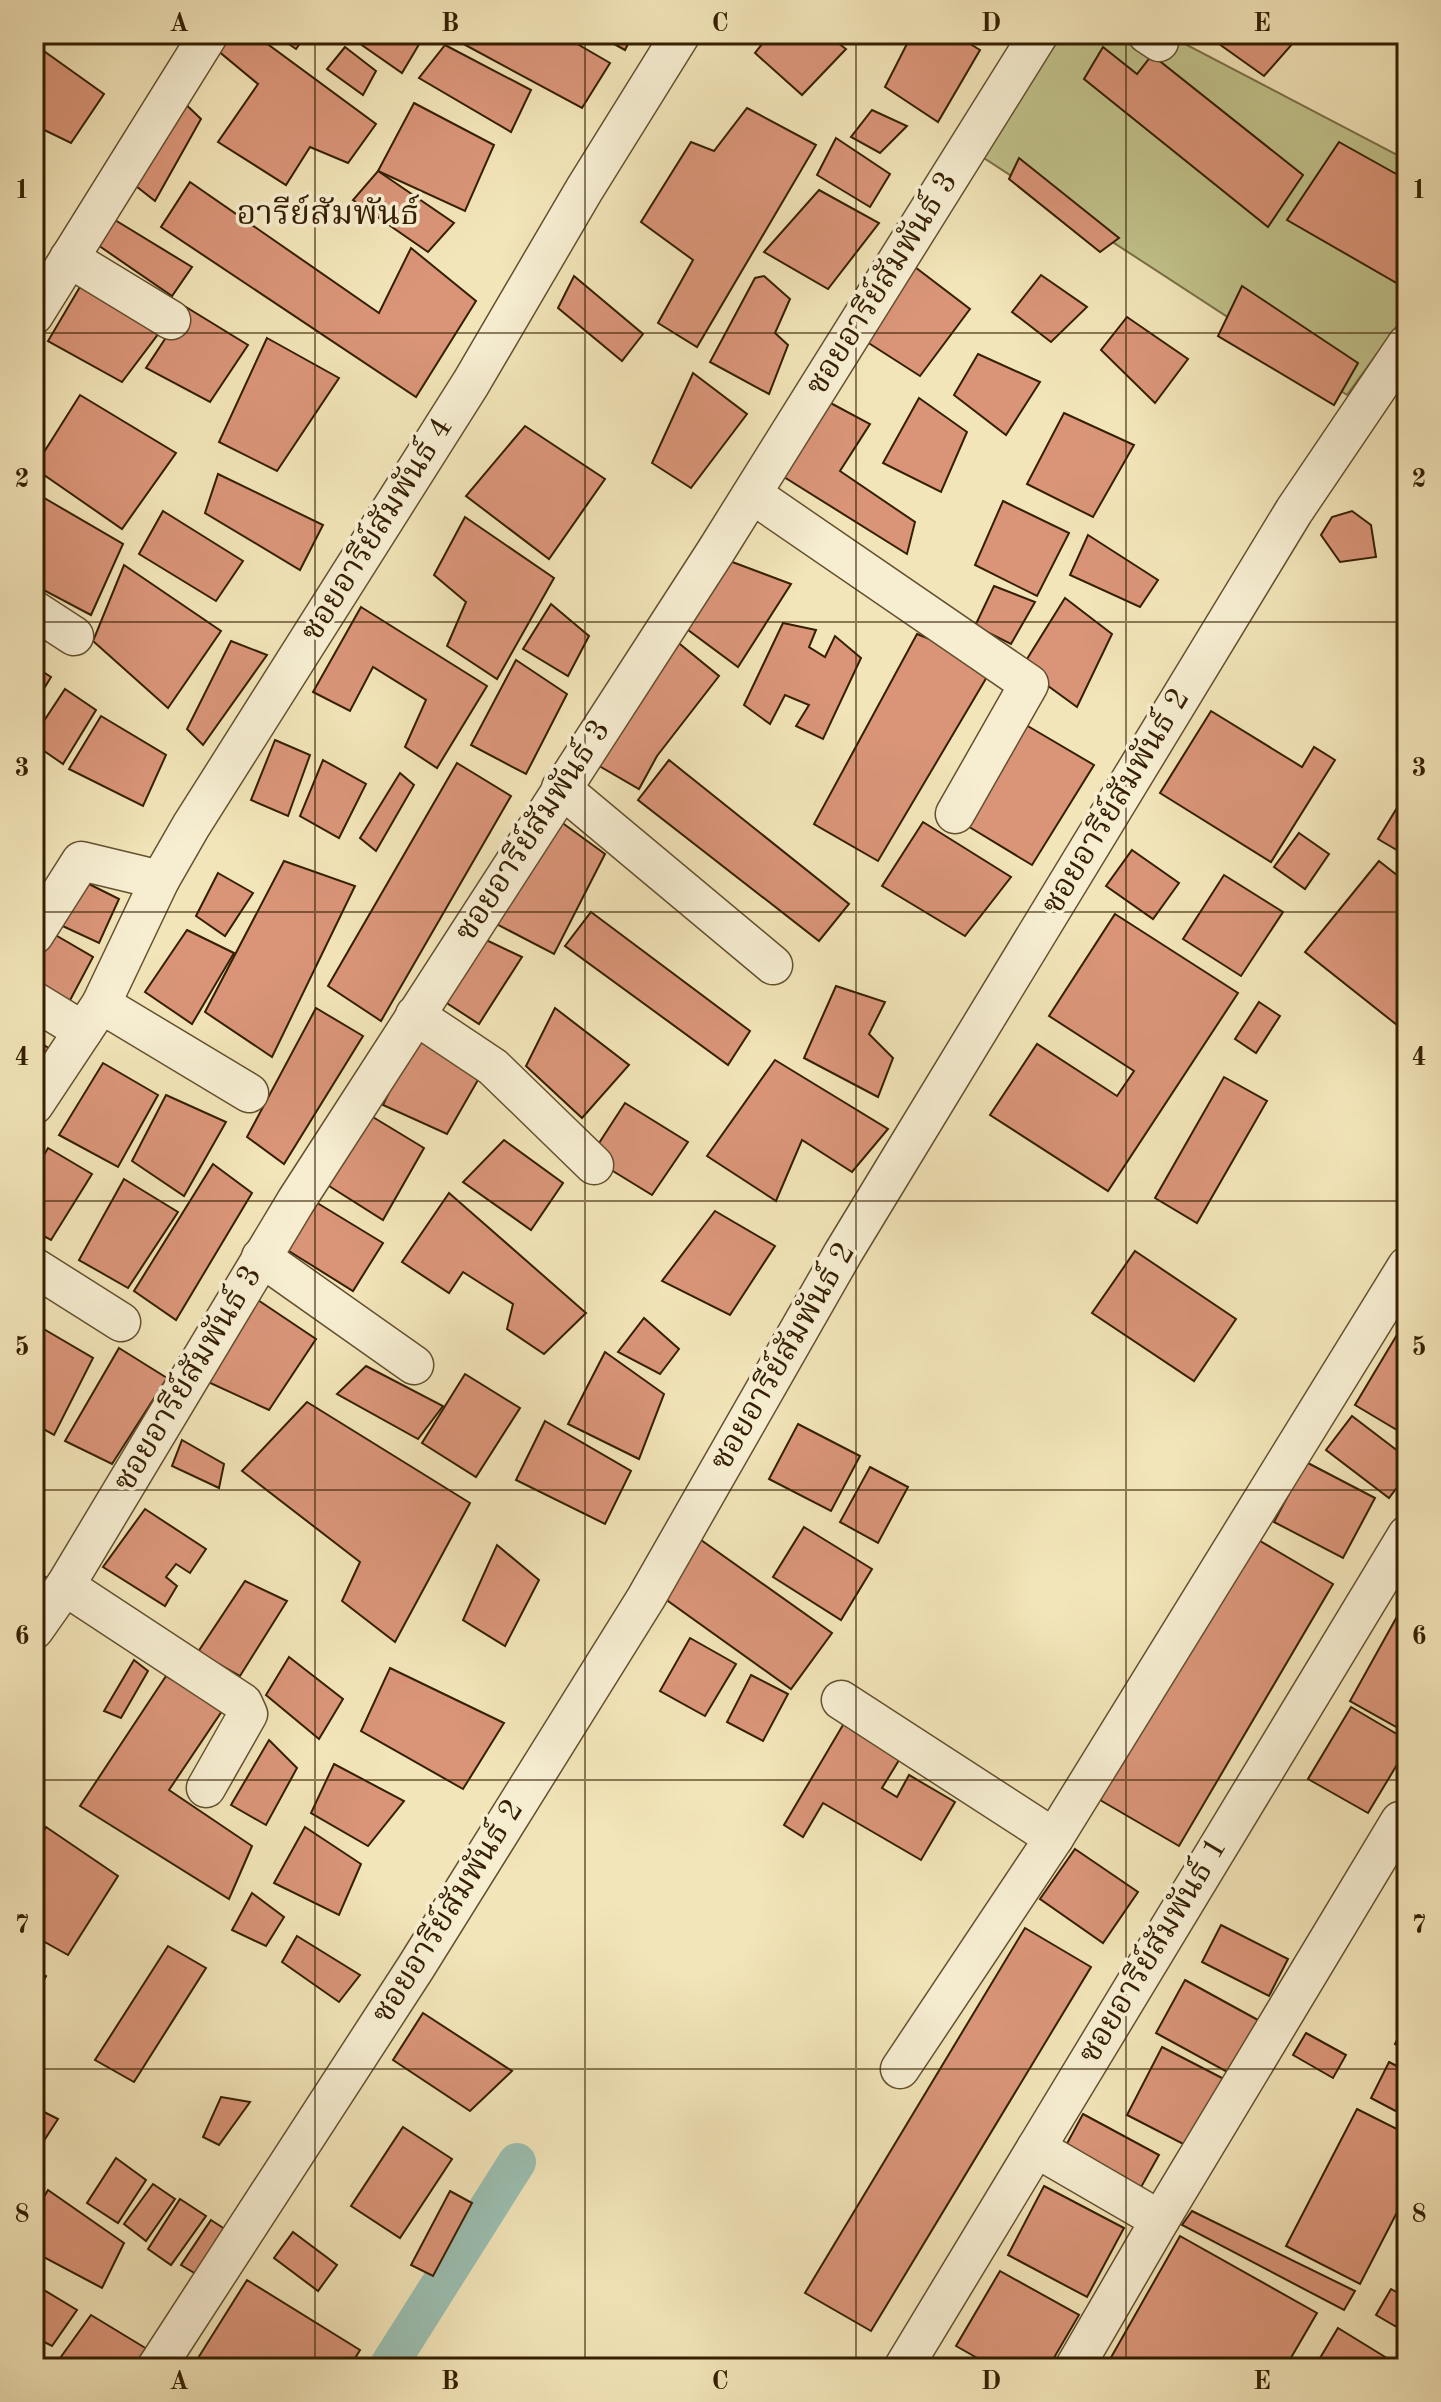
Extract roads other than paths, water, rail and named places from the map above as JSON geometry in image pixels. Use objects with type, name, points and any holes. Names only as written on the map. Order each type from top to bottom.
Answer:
[{"type":"street","points":[[34,315],[209,34]]},
{"type":"street","name":"ซอยอารีย์สัมพันธ์ 4","points":[[34,1105],[92,1017],[160,880],[471,383],[584,190],[681,34]]},
{"type":"street","name":"ซอยอารีย์สัมพันธ์ 3","points":[[34,1630],[65,1586],[261,1257],[752,494],[1039,34]]},
{"type":"street","points":[[69,258],[171,320]]},
{"type":"street","name":"ซอยอารีย์สัมพันธ์ 2","points":[[156,2368],[416,1967],[638,1611],[843,1253],[1294,511],[1407,344]]},
{"type":"street","points":[[752,494],[1029,684],[955,814]]},
{"type":"street","points":[[34,610],[74,636]]},
{"type":"street","points":[[561,788],[773,965]]},
{"type":"street","points":[[34,935],[81,861],[160,880]]},
{"type":"street","points":[[34,1001],[92,1017],[249,1093]]},
{"type":"street","points":[[415,1015],[493,1067],[594,1165]]},
{"type":"street","points":[[261,1257],[414,1365]]},
{"type":"street","points":[[900,2069],[1054,1838],[1407,1266]]},
{"type":"street","points":[[34,1267],[121,1322]]},
{"type":"street","name":"ซอยอารีย์สัมพันธ์ 1","points":[[903,2368],[1407,1535]]},
{"type":"street","points":[[65,1586],[243,1703],[248,1714],[206,1788]]},
{"type":"street","points":[[841,1700],[1054,1838]]},
{"type":"street","points":[[1074,2368],[1400,1821]]},
{"type":"street","points":[[1036,2148],[1160,2220]]},
{"type":"waterway","points":[[387,2368],[517,2162]]},
{"type":"district","name":"อารีย์สัมพันธ์","points":[[328,215]]}]
